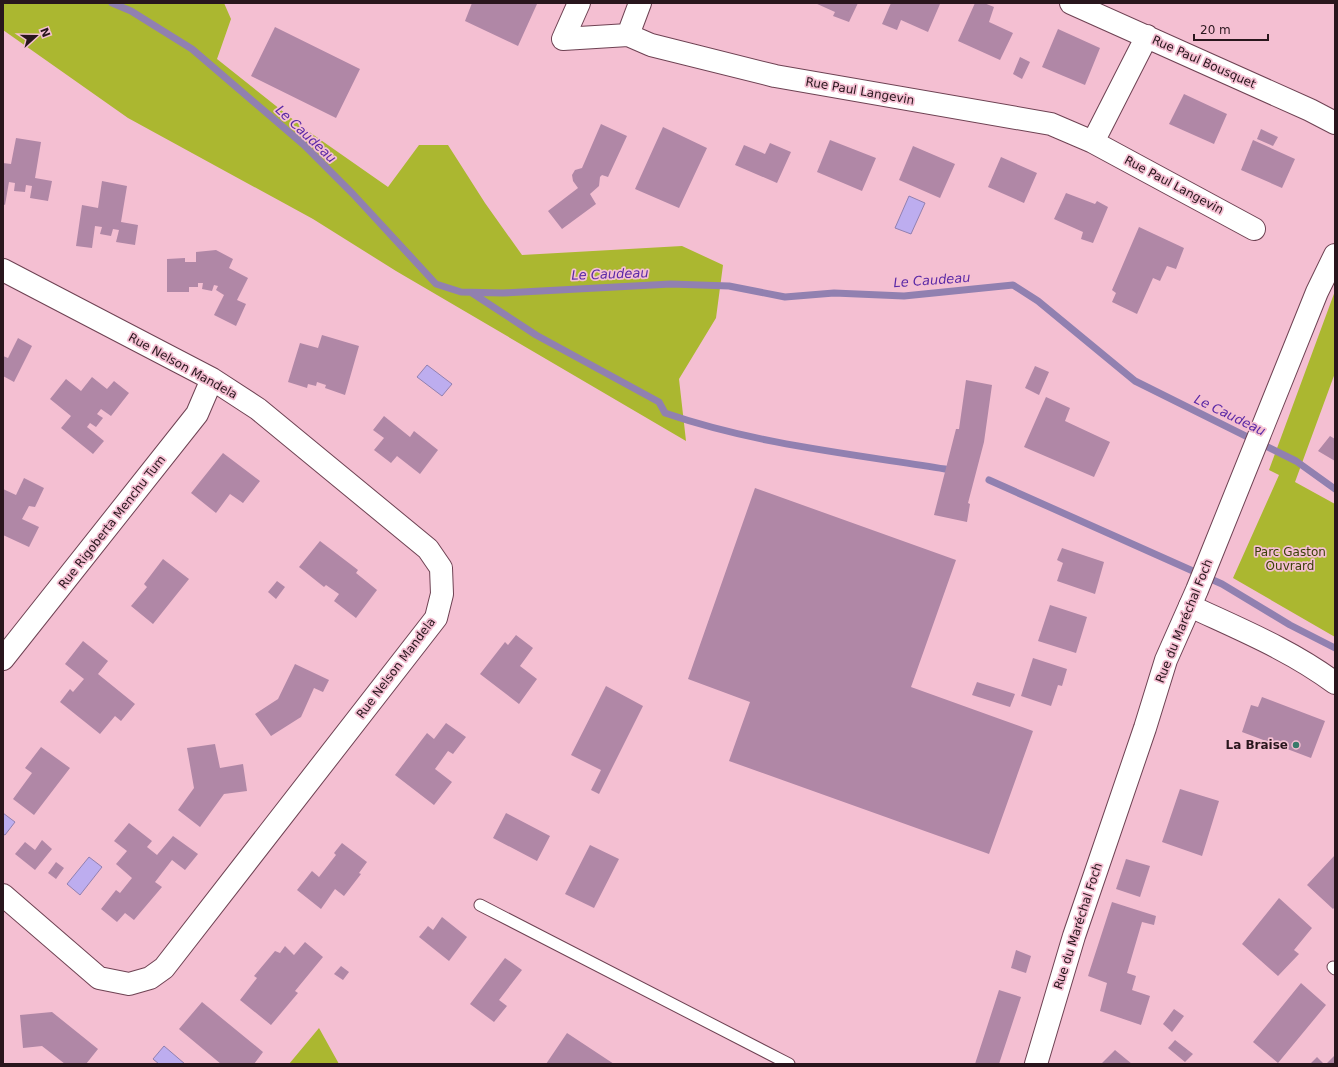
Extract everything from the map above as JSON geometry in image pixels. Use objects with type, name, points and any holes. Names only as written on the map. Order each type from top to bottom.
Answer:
[{"type":"street","name":"Rue Paul Langevin","points":[[579,3],[563,39],[628,35],[651,45],[775,76],[1051,124],[1093,142],[1254,229]]},
{"type":"street","points":[[628,35],[640,3]]},
{"type":"street","name":"Rue Paul Bousquet","points":[[1071,3],[1310,110],[1335,123]]},
{"type":"street","points":[[1093,142],[1147,36]]},
{"type":"street","name":"Rue du Maréchal Foch","points":[[1036,1064],[1074,936],[1145,728],[1166,660],[1193,598],[1317,292],[1335,255]]},
{"type":"street","name":"Rue Nelson Mandela","points":[[3,270],[212,379],[258,409],[428,549],[441,568],[442,594],[436,618],[164,968],[150,978],[129,984],[99,978],[3,895]]},
{"type":"street","name":"Rue Rigoberta Menchu Tum","points":[[3,659],[197,414],[212,379]]},
{"type":"street","points":[[1193,598],[1316,669],[1335,683]]},
{"type":"lane","points":[[480,905],[789,1064]]},
{"type":"green space","points":[[3,3],[224,3],[231,19],[217,59],[305,129],[388,187],[419,145],[448,145],[485,203],[522,255],[682,246],[723,265],[716,318],[679,379],[686,441],[396,271],[313,219],[128,118],[3,30]]},
{"type":"green space","name":"Parc Gaston Ouvrard","points":[[1335,291],[1335,373],[1295,482],[1335,504],[1335,637],[1233,578],[1279,475],[1269,470]]},
{"type":"green space","points":[[319,1028],[339,1064],[289,1064]]},
{"type":"shaded area","points":[[909,196],[925,203],[911,234],[895,228]]},
{"type":"shaded area","points":[[427,365],[452,384],[442,396],[417,377]]},
{"type":"shaded area","points":[[3,813],[15,822],[5,835],[3,834]]},
{"type":"shaded area","points":[[89,857],[102,867],[80,895],[67,884]]},
{"type":"shaded area","points":[[164,1046],[185,1064],[159,1064],[153,1059]]},
{"type":"building","points":[[472,3],[537,4],[518,46],[465,21]]},
{"type":"building","points":[[815,3],[858,3],[849,22],[833,16],[835,12]]},
{"type":"building","points":[[891,3],[940,4],[928,32],[901,20],[897,30],[882,24]]},
{"type":"building","points":[[975,3],[984,3],[994,7],[989,22],[1013,33],[1000,60],[958,41]]},
{"type":"building","points":[[275,27],[360,69],[336,118],[251,76]]},
{"type":"building","points":[[1058,29],[1100,48],[1085,85],[1042,67]]},
{"type":"building","points":[[1020,57],[1030,62],[1022,79],[1013,74]]},
{"type":"building","points":[[1184,94],[1227,114],[1214,144],[1169,124]]},
{"type":"building","points":[[601,124],[627,136],[608,177],[602,175],[600,177],[599,186],[590,194],[596,204],[562,229],[548,211],[578,188],[573,181],[572,175],[575,170],[582,168]]},
{"type":"building","points":[[663,127],[707,148],[679,208],[635,189]]},
{"type":"building","points":[[1261,129],[1278,137],[1273,146],[1257,139]]},
{"type":"building","points":[[16,138],[41,142],[35,178],[52,181],[48,201],[30,198],[32,186],[26,185],[25,192],[14,191],[15,183],[9,182],[5,205],[3,204],[3,163],[11,164]]},
{"type":"building","points":[[830,140],[876,158],[862,191],[817,172]]},
{"type":"building","points":[[1253,140],[1295,159],[1282,188],[1241,170]]},
{"type":"building","points":[[770,143],[791,152],[777,183],[735,165],[744,145],[765,154]]},
{"type":"building","points":[[913,146],[955,164],[940,198],[899,180]]},
{"type":"building","points":[[1001,157],[1037,173],[1024,203],[988,187]]},
{"type":"building","points":[[102,181],[127,186],[121,222],[138,225],[135,245],[116,242],[119,230],[113,229],[111,236],[100,234],[102,227],[95,226],[92,248],[76,246],[82,205],[98,208]]},
{"type":"building","points":[[1066,193],[1095,204],[1097,201],[1108,207],[1093,243],[1081,239],[1083,232],[1054,219]]},
{"type":"building","points":[[1139,227],[1184,248],[1176,269],[1167,266],[1160,281],[1153,278],[1137,314],[1112,302],[1116,293],[1112,290]]},
{"type":"building","points":[[216,250],[233,259],[229,268],[248,278],[237,300],[246,304],[236,326],[214,315],[224,295],[216,290],[218,286],[214,285],[212,291],[202,289],[203,283],[198,283],[198,287],[189,287],[189,292],[167,292],[167,259],[185,258],[185,262],[196,262],[196,252]]},
{"type":"building","points":[[322,335],[359,346],[345,395],[325,388],[326,385],[317,382],[316,386],[308,384],[307,388],[288,382],[300,343],[318,348]]},
{"type":"building","points":[[18,338],[32,346],[14,382],[3,376],[3,356],[8,358]]},
{"type":"building","points":[[1035,366],[1049,372],[1039,395],[1025,388]]},
{"type":"building","points":[[92,377],[107,389],[114,381],[129,393],[111,416],[101,409],[97,414],[103,418],[96,427],[90,423],[87,427],[104,441],[93,454],[61,428],[71,416],[50,399],[66,379],[81,391]]},
{"type":"building","points":[[966,380],[992,385],[984,442],[968,503],[970,504],[967,522],[934,515],[956,429],[959,429]]},
{"type":"building","points":[[1046,397],[1070,408],[1065,421],[1110,442],[1094,477],[1024,447]]},
{"type":"building","points":[[384,416],[410,437],[414,431],[438,450],[420,474],[397,456],[391,463],[374,450],[384,438],[373,430]]},
{"type":"building","points":[[1330,436],[1335,439],[1335,461],[1318,451]]},
{"type":"building","points":[[223,453],[260,481],[243,503],[230,494],[216,513],[191,493]]},
{"type":"building","points":[[24,478],[44,488],[35,507],[29,506],[22,519],[39,527],[29,547],[3,535],[3,489],[16,495]]},
{"type":"building","points":[[755,488],[956,560],[911,687],[1033,731],[989,854],[729,761],[750,702],[688,679]]},
{"type":"building","points":[[320,541],[358,570],[356,573],[377,590],[356,618],[334,601],[339,594],[326,585],[324,587],[299,567]]},
{"type":"building","points":[[1062,548],[1104,562],[1095,594],[1057,581],[1063,563],[1057,560]]},
{"type":"building","points":[[163,559],[189,579],[153,624],[131,606],[147,587],[144,584]]},
{"type":"building","points":[[277,581],[285,587],[276,599],[268,592]]},
{"type":"building","points":[[1050,605],[1087,617],[1076,653],[1038,641]]},
{"type":"building","points":[[516,635],[533,648],[520,666],[537,679],[519,704],[480,674],[505,642],[508,645]]},
{"type":"building","points":[[83,641],[108,661],[98,674],[135,704],[121,721],[115,716],[100,734],[60,702],[70,689],[73,692],[84,679],[65,664]]},
{"type":"building","points":[[1033,658],[1067,669],[1062,686],[1058,685],[1051,706],[1021,696]]},
{"type":"building","points":[[295,664],[329,680],[323,692],[314,688],[301,717],[271,736],[255,714],[278,699]]},
{"type":"building","points":[[977,682],[1015,694],[1010,707],[972,695]]},
{"type":"building","points":[[606,686],[643,706],[599,794],[591,790],[601,770],[571,755]]},
{"type":"building","name":"La Braise","points":[[1262,697],[1325,721],[1311,758],[1242,732],[1251,705],[1258,707]]},
{"type":"building","points":[[446,723],[466,737],[453,754],[448,751],[435,769],[452,782],[434,805],[395,775],[427,733],[434,739]]},
{"type":"building","points":[[215,744],[220,768],[243,764],[247,791],[224,794],[200,827],[178,810],[194,788],[187,748]]},
{"type":"building","points":[[41,747],[70,768],[34,815],[13,799],[32,773],[25,768]]},
{"type":"building","points":[[1180,789],[1219,801],[1202,856],[1162,842]]},
{"type":"building","points":[[506,813],[550,836],[537,861],[493,838]]},
{"type":"building","points":[[129,823],[152,841],[147,847],[157,855],[173,836],[198,854],[185,870],[172,860],[155,882],[162,887],[134,920],[125,913],[117,922],[101,909],[116,890],[120,893],[132,878],[116,864],[127,851],[114,841]]},
{"type":"building","points":[[42,840],[52,849],[35,870],[15,854],[25,842],[35,850]]},
{"type":"building","points":[[342,843],[367,862],[359,873],[361,874],[344,896],[335,889],[321,909],[297,890],[312,871],[319,877],[336,855],[334,853]]},
{"type":"building","points":[[590,845],[619,859],[594,908],[565,894]]},
{"type":"building","points":[[1335,855],[1335,907],[1333,909],[1307,885]]},
{"type":"building","points":[[1126,859],[1150,866],[1140,897],[1116,889]]},
{"type":"building","points":[[56,862],[64,868],[56,879],[48,873]]},
{"type":"building","points":[[1279,898],[1312,928],[1294,950],[1299,954],[1278,976],[1242,944]]},
{"type":"building","points":[[1112,902],[1156,916],[1154,925],[1142,922],[1127,973],[1136,976],[1132,990],[1150,996],[1141,1025],[1100,1011],[1107,983],[1088,976]]},
{"type":"building","points":[[442,917],[467,937],[449,961],[419,937],[428,926],[433,930]]},
{"type":"building","points":[[305,942],[323,957],[295,991],[298,993],[271,1025],[240,1000],[257,978],[254,976],[275,951],[280,953],[285,946],[294,955]]},
{"type":"building","points":[[1016,950],[1031,956],[1026,973],[1011,968]]},
{"type":"building","points":[[505,958],[522,970],[499,1000],[507,1006],[494,1022],[470,1004]]},
{"type":"building","points":[[341,966],[349,972],[343,980],[334,974]]},
{"type":"building","points":[[1301,983],[1326,1005],[1278,1063],[1253,1042]]},
{"type":"building","points":[[999,990],[1021,997],[999,1064],[975,1064]]},
{"type":"building","points":[[202,1002],[263,1052],[254,1064],[221,1064],[179,1029]]},
{"type":"building","points":[[1174,1009],[1184,1016],[1172,1032],[1163,1024]]},
{"type":"building","points":[[52,1012],[98,1049],[86,1064],[65,1064],[42,1046],[23,1048],[20,1015]]},
{"type":"building","points":[[567,1033],[614,1064],[546,1064]]},
{"type":"building","points":[[1175,1040],[1193,1054],[1185,1062],[1168,1048]]},
{"type":"building","points":[[1115,1050],[1132,1064],[1101,1064]]},
{"type":"building","points":[[1335,1055],[1335,1064],[1326,1064]]},
{"type":"building","points":[[1317,1057],[1324,1064],[1310,1064]]},
{"type":"waterway","name":"Le Caudeau","points":[[112,3],[131,11],[192,49],[304,145],[353,194],[436,284],[461,292],[503,293],[671,284],[729,286],[785,297],[834,293],[904,296],[1013,285],[1038,301],[1135,381],[1296,461],[1335,489]]},
{"type":"waterway","name":"Le Caudeau","points":[[472,293],[536,335],[659,402],[665,413],[699,424],[768,440],[839,453],[945,469]]},
{"type":"waterway","name":"Le Caudeau","points":[[989,480],[1222,584],[1290,625],[1335,648]]},
{"type":"place","name":"La Braise","points":[[1296,745]]}]
